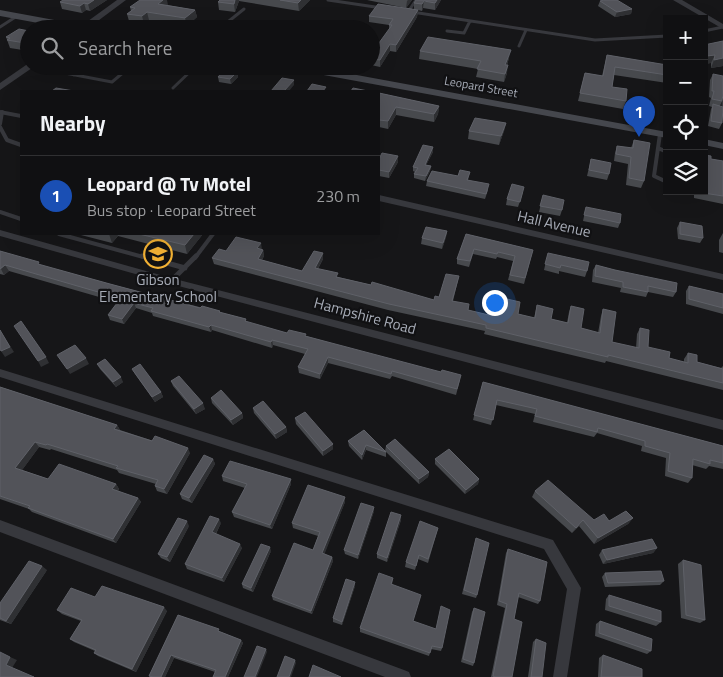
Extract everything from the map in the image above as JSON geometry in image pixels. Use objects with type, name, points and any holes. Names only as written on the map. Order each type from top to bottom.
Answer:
[{"type":"main road","points":[[0,13],[39,20]]},
{"type":"main road","name":"Leopard Street","points":[[340,75],[663,135]]},
{"type":"main road","points":[[708,143],[723,145]]},
{"type":"street","points":[[94,20],[122,0]]},
{"type":"street","points":[[677,0],[723,27]]},
{"type":"street","points":[[0,87],[20,73]]},
{"type":"street","points":[[1,112],[20,116]]},
{"type":"street","name":"Hall Avenue","points":[[380,198],[723,277]]},
{"type":"street","name":"Hampshire Road","points":[[0,233],[172,281],[723,425]]},
{"type":"street","points":[[0,373],[548,544],[574,588],[560,677]]},
{"type":"street","points":[[0,526],[404,677]]},
{"type":"lane","points":[[328,0],[389,9]]},
{"type":"lane","points":[[348,4],[351,0]]},
{"type":"lane","points":[[370,6],[375,0]]},
{"type":"lane","points":[[416,0],[408,12],[595,40],[663,36]]},
{"type":"lane","points":[[230,20],[244,9]]},
{"type":"lane","points":[[0,27],[17,16]]},
{"type":"lane","points":[[447,31],[464,33],[470,21]]},
{"type":"lane","points":[[708,30],[723,27]]},
{"type":"lane","points":[[519,46],[526,30]]},
{"type":"lane","points":[[74,75],[112,82],[120,75]]},
{"type":"lane","points":[[173,88],[186,75]]},
{"type":"lane","points":[[723,102],[723,110]]},
{"type":"lane","points":[[1,112],[0,126],[2,138],[6,142],[20,145]]},
{"type":"lane","points":[[663,135],[658,148],[654,176],[663,180]]},
{"type":"lane","points":[[658,148],[663,150]]},
{"type":"lane","points":[[0,212],[20,220]]},
{"type":"lane","points":[[63,235],[185,268]]},
{"type":"lane","points":[[172,281],[193,261],[212,235]]},
{"type":"building","points":[[63,0],[94,0],[80,6],[60,2]]},
{"type":"building","points":[[140,0],[163,0],[158,4],[195,10],[185,18],[147,12],[142,16],[127,14],[135,8],[130,7]]},
{"type":"building","points":[[220,0],[235,0],[234,4],[218,2]]},
{"type":"building","points":[[280,0],[301,0],[298,3]]},
{"type":"building","points":[[416,0],[437,0],[435,3],[424,1],[422,4],[414,3]]},
{"type":"building","points":[[617,0],[632,9],[617,12],[600,1]]},
{"type":"building","points":[[378,4],[418,10],[396,45],[390,44],[380,60],[380,42],[392,25],[389,25],[393,19],[369,16]]},
{"type":"building","points":[[20,29],[20,42],[7,40],[10,38],[6,37]]},
{"type":"building","points":[[428,37],[511,50],[505,65],[508,65],[505,74],[477,69],[481,61],[420,51]]},
{"type":"building","points":[[723,41],[723,58],[714,60],[715,55],[708,56],[708,44]]},
{"type":"building","points":[[607,55],[663,64],[663,74],[615,67],[612,87],[627,89],[626,101],[580,93],[585,73],[603,76]]},
{"type":"building","points":[[713,74],[723,76],[722,101],[712,99],[714,91],[712,91]]},
{"type":"building","points":[[220,75],[234,75],[230,79],[218,77]]},
{"type":"building","points":[[282,78],[294,80],[285,90],[272,90]]},
{"type":"building","points":[[312,84],[326,87],[324,90],[308,90]]},
{"type":"building","points":[[380,93],[439,106],[434,114],[396,107],[388,121],[380,120]]},
{"type":"building","points":[[713,104],[723,107],[722,123],[711,121]]},
{"type":"building","points":[[475,118],[506,123],[501,136],[469,131]]},
{"type":"building","points":[[634,140],[650,143],[644,181],[629,178],[631,157],[616,154],[617,146],[633,148]]},
{"type":"building","points":[[423,145],[433,147],[425,165],[431,166],[426,176],[414,174],[418,168],[413,167]]},
{"type":"building","points":[[382,153],[398,156],[389,172],[380,170],[380,157]]},
{"type":"building","points":[[708,156],[711,156],[711,159],[723,161],[723,196],[708,194]]},
{"type":"building","points":[[591,159],[611,163],[609,174],[589,170]]},
{"type":"building","points":[[460,170],[470,172],[467,180],[489,184],[486,194],[427,181],[432,171],[458,176]]},
{"type":"building","points":[[512,184],[524,187],[520,202],[507,199]]},
{"type":"building","points":[[543,195],[564,200],[562,210],[540,206]]},
{"type":"building","points":[[586,207],[621,214],[620,223],[584,215]]},
{"type":"building","points":[[680,222],[702,226],[703,238],[680,234]]},
{"type":"building","points":[[426,227],[447,231],[443,243],[422,238]]},
{"type":"building","points":[[466,234],[533,250],[525,278],[510,275],[515,256],[474,249],[470,261],[457,259]]},
{"type":"building","points":[[143,235],[193,235],[185,245]]},
{"type":"building","points":[[236,237],[261,243],[257,248],[263,250],[258,259],[302,271],[314,251],[323,253],[315,268],[338,273],[336,277],[371,285],[372,282],[434,300],[435,296],[439,297],[446,274],[459,276],[452,301],[469,304],[468,310],[489,315],[494,296],[520,302],[518,314],[535,318],[537,305],[553,309],[551,319],[568,323],[571,306],[584,309],[581,328],[600,333],[603,309],[616,312],[612,342],[639,348],[640,328],[649,330],[648,347],[670,352],[669,358],[688,363],[688,353],[697,355],[697,362],[723,369],[723,383],[486,328],[486,325],[389,304],[212,258],[219,249],[226,251]]},
{"type":"building","points":[[0,251],[39,262],[38,264],[110,284],[200,308],[202,306],[220,311],[246,319],[245,321],[287,333],[289,330],[306,334],[305,336],[441,372],[442,370],[461,375],[457,389],[392,371],[391,374],[328,357],[320,374],[298,367],[308,349],[272,340],[271,342],[211,325],[209,327],[151,311],[153,308],[134,303],[122,319],[108,315],[120,299],[5,265],[0,269]]},
{"type":"building","points":[[548,253],[589,262],[587,271],[561,265],[560,268],[545,264]]},
{"type":"building","points":[[596,265],[677,283],[676,292],[648,286],[648,292],[623,287],[623,282],[595,276]]},
{"type":"building","points":[[689,286],[723,294],[723,308],[689,299]]},
{"type":"building","points":[[21,321],[46,357],[38,361],[14,326]]},
{"type":"building","points":[[0,330],[10,347],[1,351],[0,349]]},
{"type":"building","points":[[75,345],[86,358],[67,369],[57,355]]},
{"type":"building","points":[[105,359],[121,377],[113,382],[97,364]]},
{"type":"building","points":[[140,364],[161,392],[152,397],[132,369]]},
{"type":"building","points":[[179,376],[203,403],[194,409],[171,381]]},
{"type":"building","points":[[483,382],[723,446],[723,463],[710,460],[710,464],[693,459],[692,478],[668,471],[670,453],[645,446],[645,441],[598,428],[597,432],[535,416],[537,409],[497,400],[493,420],[474,415]]},
{"type":"building","points":[[0,387],[117,425],[114,429],[152,441],[155,436],[188,448],[164,489],[155,486],[158,480],[116,468],[118,466],[47,444],[35,442],[15,468],[48,479],[59,464],[116,484],[112,489],[138,498],[113,539],[0,496]]},
{"type":"building","points":[[221,390],[242,413],[231,420],[211,398]]},
{"type":"building","points":[[263,401],[286,427],[275,434],[253,408]]},
{"type":"building","points":[[305,412],[333,444],[323,451],[295,418]]},
{"type":"building","points":[[364,430],[386,452],[366,445],[362,455],[348,441]]},
{"type":"building","points":[[395,439],[429,472],[419,479],[386,446]]},
{"type":"building","points":[[449,449],[479,479],[466,490],[435,459]]},
{"type":"building","points":[[204,455],[213,459],[189,498],[180,494]]},
{"type":"building","points":[[230,461],[291,479],[270,525],[232,512],[247,484],[222,476]]},
{"type":"building","points":[[548,480],[594,520],[604,514],[609,521],[626,511],[633,518],[598,538],[583,520],[576,528],[535,491]]},
{"type":"building","points":[[308,485],[345,497],[322,553],[332,557],[311,611],[272,596],[294,543],[313,550],[320,532],[292,523]]},
{"type":"building","points":[[361,503],[374,507],[358,555],[344,550]]},
{"type":"building","points":[[391,512],[401,515],[387,558],[377,554]]},
{"type":"building","points":[[210,516],[219,519],[212,532],[240,544],[222,578],[185,564]]},
{"type":"building","points":[[178,518],[187,521],[167,557],[158,554]]},
{"type":"building","points":[[420,521],[438,528],[428,559],[419,555],[416,566],[406,562]]},
{"type":"building","points":[[476,538],[489,543],[477,595],[464,590]]},
{"type":"building","points":[[652,539],[657,548],[607,560],[602,550]]},
{"type":"building","points":[[261,544],[270,547],[251,588],[242,584]]},
{"type":"building","points":[[508,549],[547,562],[540,601],[519,593],[514,619],[522,622],[512,677],[495,677],[493,676],[507,604],[499,601]]},
{"type":"building","points":[[683,560],[701,565],[705,620],[686,615]]},
{"type":"building","points":[[29,561],[42,566],[6,621],[0,618],[0,603]]},
{"type":"building","points":[[661,571],[664,581],[608,583],[605,573]]},
{"type":"building","points":[[379,573],[393,578],[391,584],[421,595],[413,621],[436,629],[441,606],[450,610],[442,648],[432,646],[430,653],[360,628]]},
{"type":"building","points":[[346,579],[355,582],[342,622],[333,618]]},
{"type":"building","points":[[102,586],[164,607],[132,669],[94,653],[96,650],[70,639],[82,620],[57,610],[71,588],[95,597]]},
{"type":"building","points":[[609,595],[661,611],[661,622],[609,606]]},
{"type":"building","points":[[474,608],[485,612],[474,663],[463,659]]},
{"type":"building","points":[[178,615],[219,629],[218,631],[241,640],[225,677],[213,677],[216,670],[171,655],[161,677],[149,676]]},
{"type":"building","points":[[600,621],[652,639],[651,651],[599,633]]},
{"type":"building","points":[[536,639],[546,643],[542,677],[531,677]]},
{"type":"building","points":[[257,646],[266,649],[255,677],[244,677]]},
{"type":"building","points":[[0,652],[10,657],[6,665],[34,677],[0,677]]},
{"type":"building","points":[[603,655],[642,669],[642,677],[601,677]]},
{"type":"building","points":[[285,656],[295,660],[289,677],[277,677]]},
{"type":"building","points":[[313,665],[341,677],[309,677]]},
{"type":"place","name":"Leopard @ Tv Motel","points":[[639,137]]},
{"type":"place","name":"Gibson Elementary School","points":[[158,254]]}]
